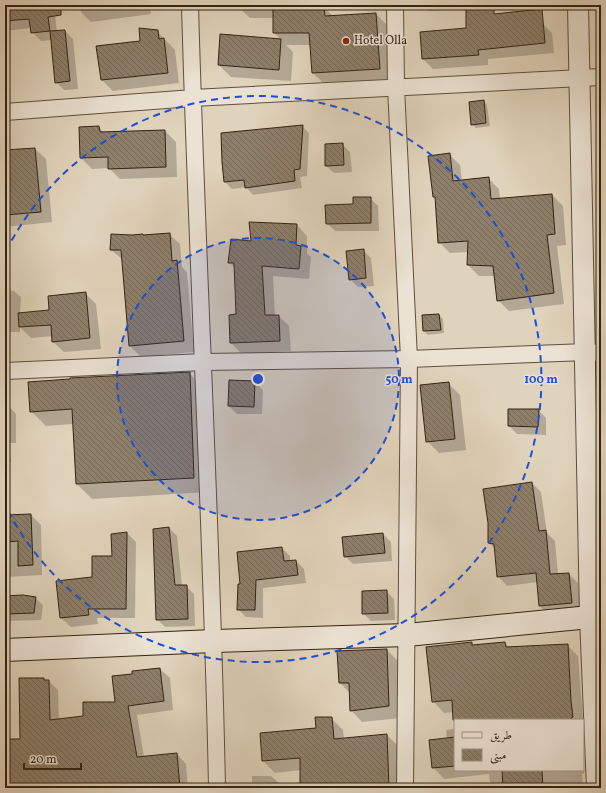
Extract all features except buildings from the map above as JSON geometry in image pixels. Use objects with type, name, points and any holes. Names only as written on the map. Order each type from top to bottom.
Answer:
[{"type":"main road","points":[[5,650],[214,641],[407,635],[596,615]]},
{"type":"street","points":[[190,5],[214,641],[217,788]]},
{"type":"street","points":[[395,5],[396,87],[409,359],[406,788]]},
{"type":"street","points":[[578,5],[579,78],[593,353],[597,788]]},
{"type":"street","points":[[5,112],[193,98],[601,77]]},
{"type":"street","points":[[5,371],[204,362],[409,359],[593,353]]},
{"type":"place","name":"Hotel Olla","points":[[346,41]]}]
